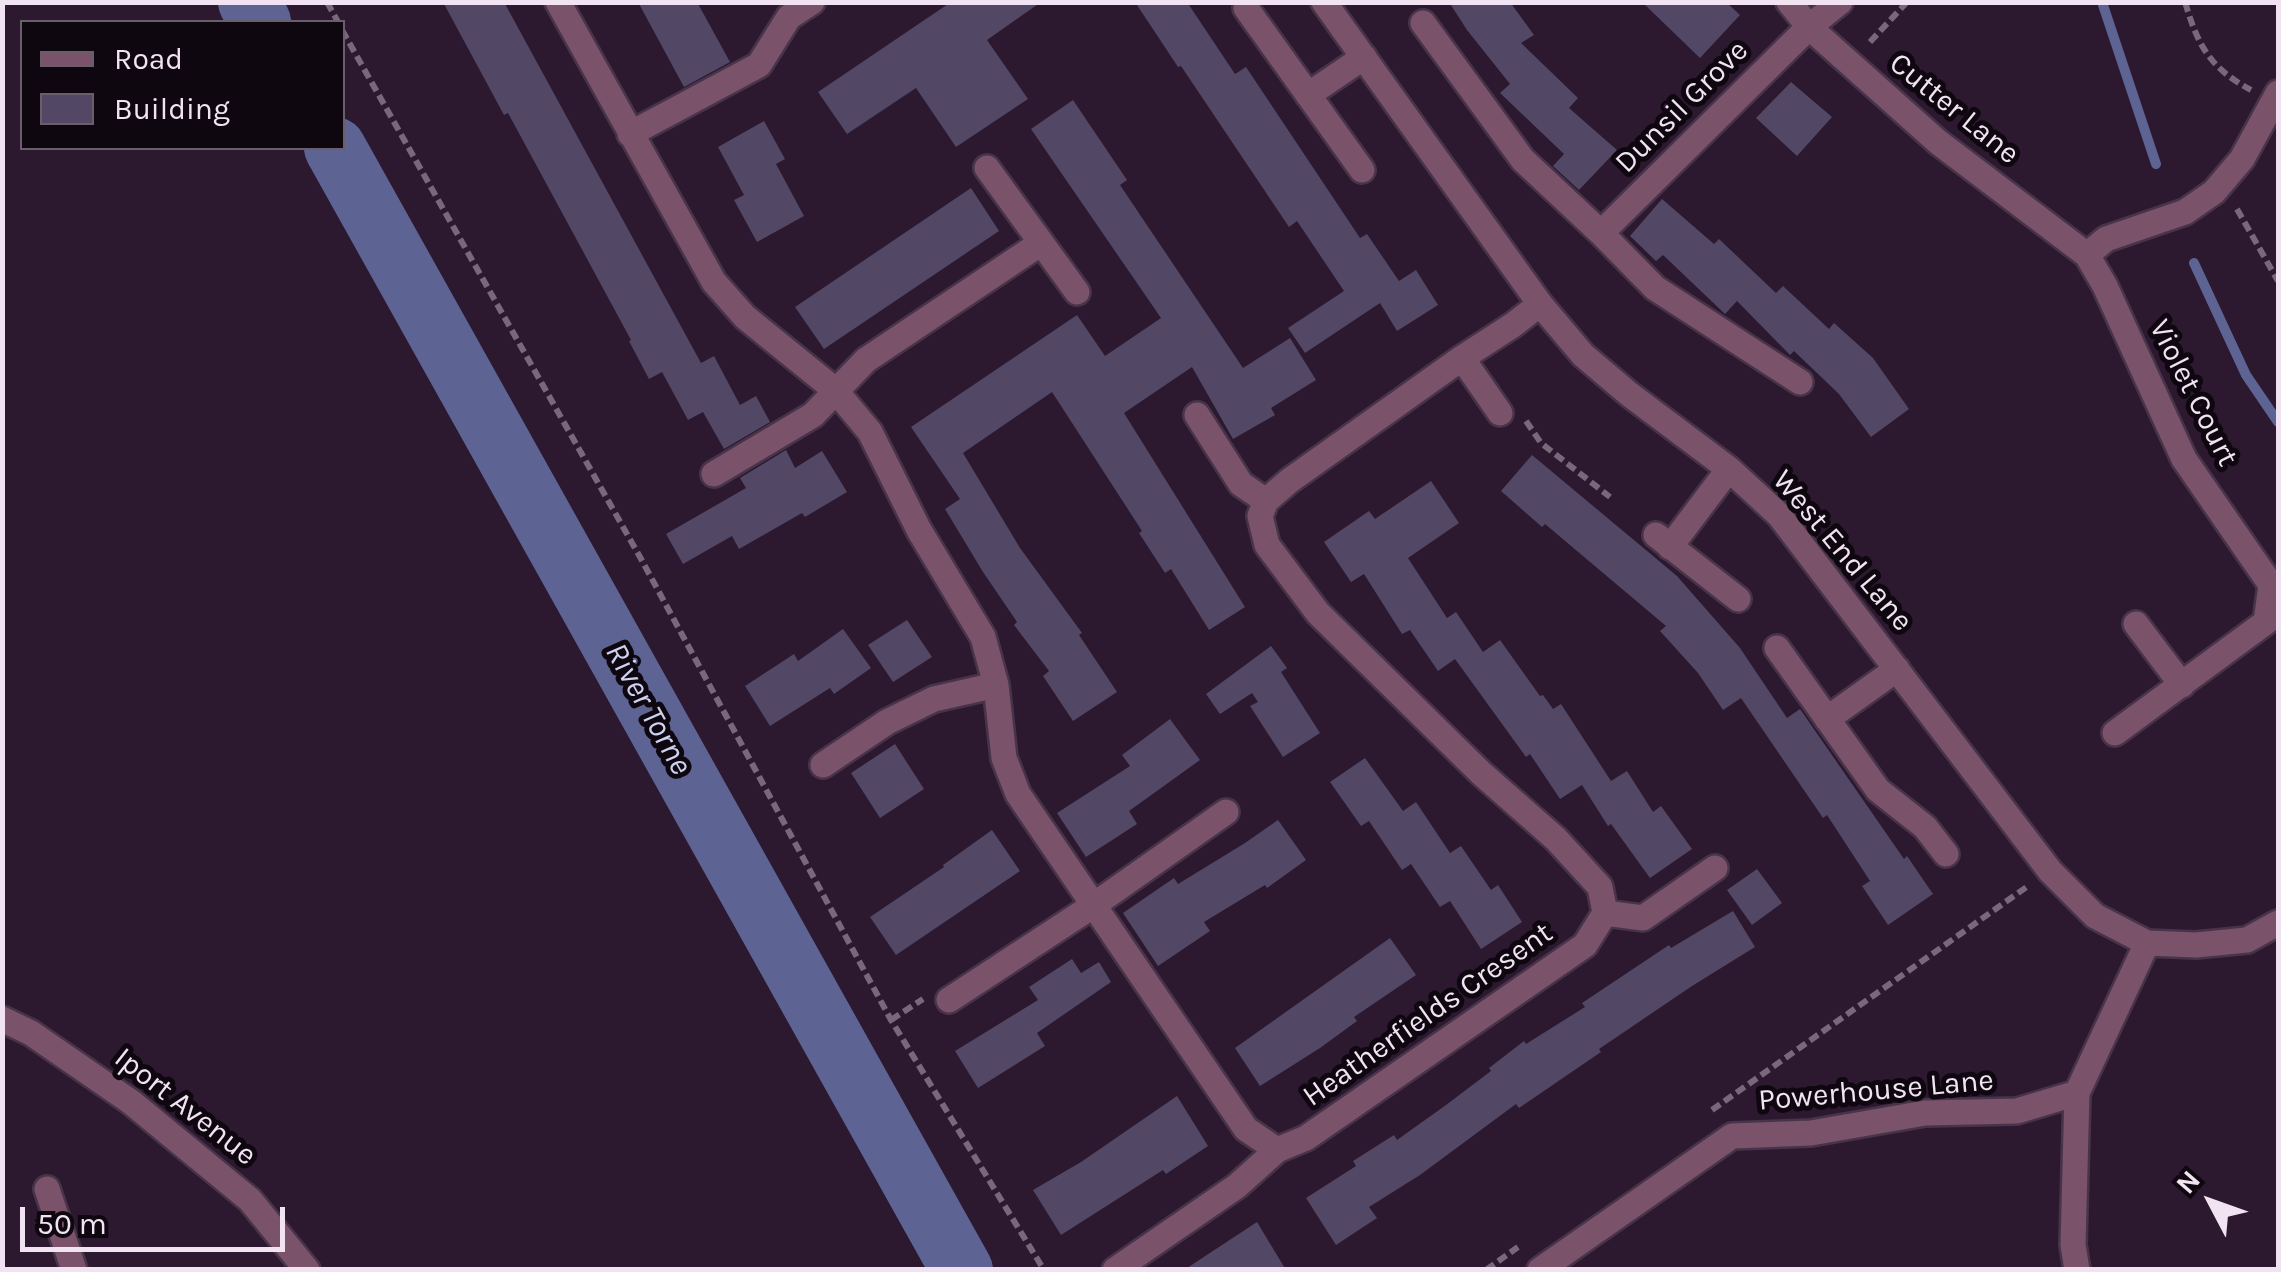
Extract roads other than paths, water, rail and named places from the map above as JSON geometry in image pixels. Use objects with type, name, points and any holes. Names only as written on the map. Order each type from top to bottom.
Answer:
[{"type":"street","points":[[558,2],[714,282],[745,317],[834,390],[870,432],[919,530],[983,637],[996,685],[1004,758],[1018,794],[1246,1129],[1278,1150]]},
{"type":"street","points":[[630,134],[759,65],[789,17],[812,2]]},
{"type":"street","name":"West End Lane","points":[[1324,2],[1540,304],[1594,364],[1729,468],[1779,515],[2050,871],[2094,916],[2147,943],[2196,946],[2247,940],[2278,922]]},
{"type":"street","name":"Cutter Lane","points":[[1789,2],[1810,28],[1938,142],[2087,255]]},
{"type":"street","name":"Dunsil Grove","points":[[1601,233],[1840,2]]},
{"type":"street","points":[[1246,8],[1362,170]]},
{"type":"street","points":[[1423,23],[1523,160],[1655,288],[1800,382]]},
{"type":"street","points":[[1308,95],[1364,57]]},
{"type":"street","points":[[2087,255],[2106,239],[2185,212],[2214,192],[2242,159],[2276,98]]},
{"type":"street","points":[[987,168],[1077,292]]},
{"type":"street","points":[[714,474],[813,414],[866,360],[1041,243]]},
{"type":"street","name":"Violet Court","points":[[2087,255],[2184,459],[2271,585],[2266,622],[2116,732]]},
{"type":"street","points":[[1540,304],[1266,501],[1260,516],[1267,544],[1318,613],[1481,774],[1556,839],[1600,887],[1606,913],[1643,918],[1715,868]]},
{"type":"street","points":[[1462,358],[1512,415]]},
{"type":"street","points":[[1197,415],[1241,484],[1266,501]]},
{"type":"street","points":[[1729,468],[1663,541],[1738,599]]},
{"type":"street","points":[[2136,624],[2182,685]]},
{"type":"street","points":[[1777,648],[1878,790],[1926,827],[1946,854]]},
{"type":"street","points":[[1826,719],[1897,669]]},
{"type":"street","points":[[823,766],[887,722],[934,699],[996,685]]},
{"type":"street","points":[[949,1000],[1226,812]]},
{"type":"street","name":"Heatherfields Cresent","points":[[1115,1270],[1237,1186],[1278,1150],[1306,1138],[1585,945],[1606,913]]},
{"type":"street","points":[[2077,1270],[2077,1093],[2147,943]]},
{"type":"street","name":"Iport Avenue","points":[[2,1020],[31,1033],[131,1102],[250,1200],[306,1270]]},
{"type":"street","name":"Powerhouse Lane","points":[[1540,1270],[1732,1136],[1811,1133],[1925,1113],[2017,1111],[2077,1093]]},
{"type":"street","points":[[47,1188],[74,1270]]},
{"type":"waterway","name":"River Torne","points":[[249,2],[259,20]]},
{"type":"waterway","points":[[2102,2],[2156,164]]},
{"type":"waterway","name":"River Torne","points":[[336,150],[962,1270]]},
{"type":"waterway","points":[[2194,263],[2246,375],[2278,422]]}]
